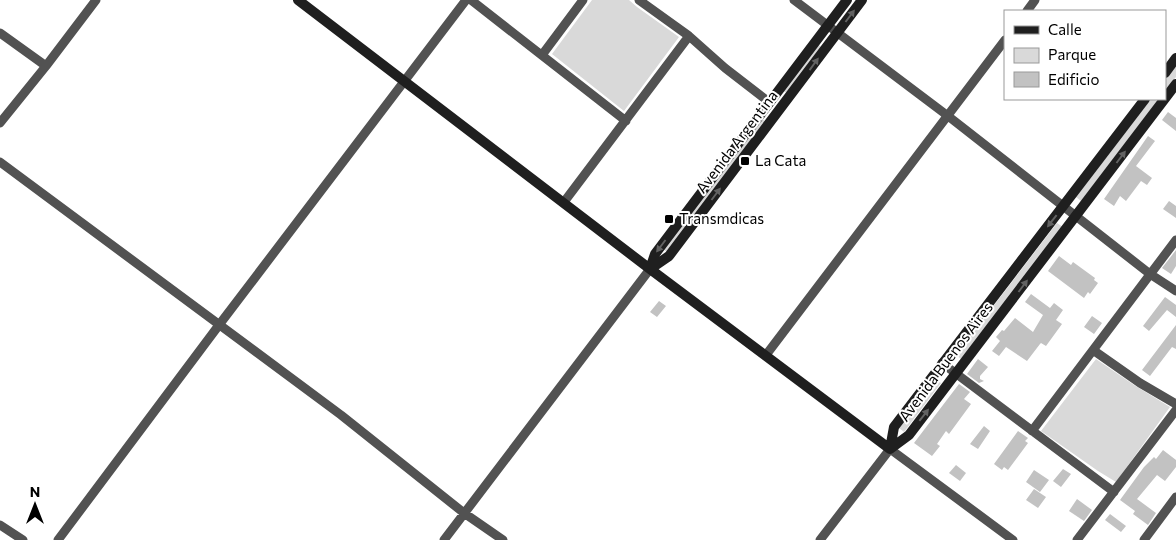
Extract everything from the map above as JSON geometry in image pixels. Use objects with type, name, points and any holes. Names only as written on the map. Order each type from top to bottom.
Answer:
[{"type":"street","points":[[0,123],[96,0]]},
{"type":"street","points":[[298,0],[650,269],[1014,540]]},
{"type":"street","points":[[58,540],[466,0]]},
{"type":"street","points":[[471,0],[626,121]]},
{"type":"street","points":[[542,55],[583,0]]},
{"type":"street","points":[[639,0],[689,36],[724,68],[770,102]]},
{"type":"street","points":[[794,0],[1064,205],[1150,274],[1176,291]]},
{"type":"street","name":"Avenida Argentina","points":[[650,269],[655,254],[847,0]]},
{"type":"street","name":"Avenida Argentina","points":[[650,269],[666,260],[862,0]]},
{"type":"street","points":[[1027,10],[1035,0]]},
{"type":"street","points":[[0,33],[46,66]]},
{"type":"street","points":[[564,202],[689,36]]},
{"type":"street","points":[[766,355],[1004,41]]},
{"type":"street","points":[[1166,72],[1176,58]]},
{"type":"street","name":"Avenida Buenos Aires","points":[[1166,97],[1176,84]]},
{"type":"street","name":"Avenida Buenos Aires","points":[[890,449],[894,427],[1144,100]]},
{"type":"street","name":"Avenida Buenos Aires","points":[[890,449],[909,435],[1164,100]]},
{"type":"street","points":[[0,162],[341,415],[464,512],[503,540]]},
{"type":"street","points":[[1032,431],[1176,240]]},
{"type":"street","points":[[444,540],[650,269]]},
{"type":"street","points":[[1094,350],[1140,383],[1176,404]]},
{"type":"street","points":[[942,363],[1114,492]]},
{"type":"street","points":[[1077,540],[1176,410]]},
{"type":"street","points":[[820,540],[890,449]]},
{"type":"street","points":[[1144,540],[1176,497]]},
{"type":"street","points":[[0,525],[24,540]]},
{"type":"green space","points":[[592,0],[629,0],[679,37],[624,111],[552,54]]},
{"type":"green space","points":[[818,44],[821,47],[787,93],[783,91]]},
{"type":"green space","points":[[1176,65],[1176,77],[1166,90],[1166,79]]},
{"type":"green space","points":[[1150,100],[1158,100],[1081,201],[1076,197]]},
{"type":"green space","points":[[762,119],[766,122],[667,252],[663,249]]},
{"type":"green space","points":[[1057,223],[1063,227],[961,359],[956,355]]},
{"type":"green space","points":[[1096,359],[1170,407],[1116,482],[1041,431]]},
{"type":"green space","points":[[936,380],[941,383],[904,432],[899,428]]},
{"type":"building","points":[[1168,112],[1176,118],[1176,131],[1162,120]]},
{"type":"building","points":[[1148,136],[1155,141],[1136,166],[1152,178],[1147,185],[1141,181],[1126,201],[1120,196],[1114,206],[1104,199]]},
{"type":"building","points":[[1169,201],[1176,206],[1176,218],[1163,209]]},
{"type":"building","points":[[1176,250],[1176,266],[1171,274],[1162,268]]},
{"type":"building","points":[[1059,256],[1071,265],[1073,262],[1095,278],[1094,280],[1098,283],[1090,294],[1088,292],[1084,298],[1048,271]]},
{"type":"building","points":[[1031,294],[1050,308],[1054,303],[1063,310],[1056,320],[1062,324],[1046,346],[1041,343],[1027,361],[1006,347],[999,356],[992,351],[1000,341],[996,337],[1002,330],[1004,331],[1015,318],[1033,332],[1043,315],[1025,302]]},
{"type":"building","points":[[1165,297],[1176,305],[1176,317],[1167,310],[1149,331],[1143,326]]},
{"type":"building","points":[[659,301],[666,306],[657,317],[650,312]]},
{"type":"building","points":[[1092,316],[1102,323],[1094,334],[1084,327]]},
{"type":"building","points":[[1176,325],[1176,349],[1172,347],[1150,376],[1142,370]]},
{"type":"building","points":[[978,359],[988,367],[980,376],[980,379],[984,381],[979,383],[967,374]]},
{"type":"building","points":[[959,384],[970,392],[964,399],[971,404],[949,434],[946,431],[937,444],[940,446],[932,456],[914,443]]},
{"type":"building","points":[[984,426],[990,431],[978,449],[970,444]]},
{"type":"building","points":[[1018,431],[1028,438],[1025,441],[1028,443],[1008,470],[1004,467],[1002,470],[994,464]]},
{"type":"building","points":[[1163,450],[1176,460],[1176,467],[1165,481],[1157,475],[1137,499],[1156,513],[1148,525],[1133,514],[1135,511],[1120,500],[1144,467],[1154,457],[1156,459]]},
{"type":"building","points":[[956,465],[966,473],[960,481],[949,473]]},
{"type":"building","points":[[1063,469],[1071,474],[1061,487],[1053,481]]},
{"type":"building","points":[[1034,470],[1049,480],[1040,492],[1026,482]]},
{"type":"building","points":[[1034,489],[1046,497],[1038,508],[1026,500]]},
{"type":"building","points":[[1077,499],[1092,510],[1084,521],[1069,511]]},
{"type":"building","points":[[1110,514],[1126,526],[1121,532],[1105,520]]},
{"type":"place","name":"La Cata","points":[[745,161]]},
{"type":"place","name":"Transmdicas","points":[[669,219]]}]
